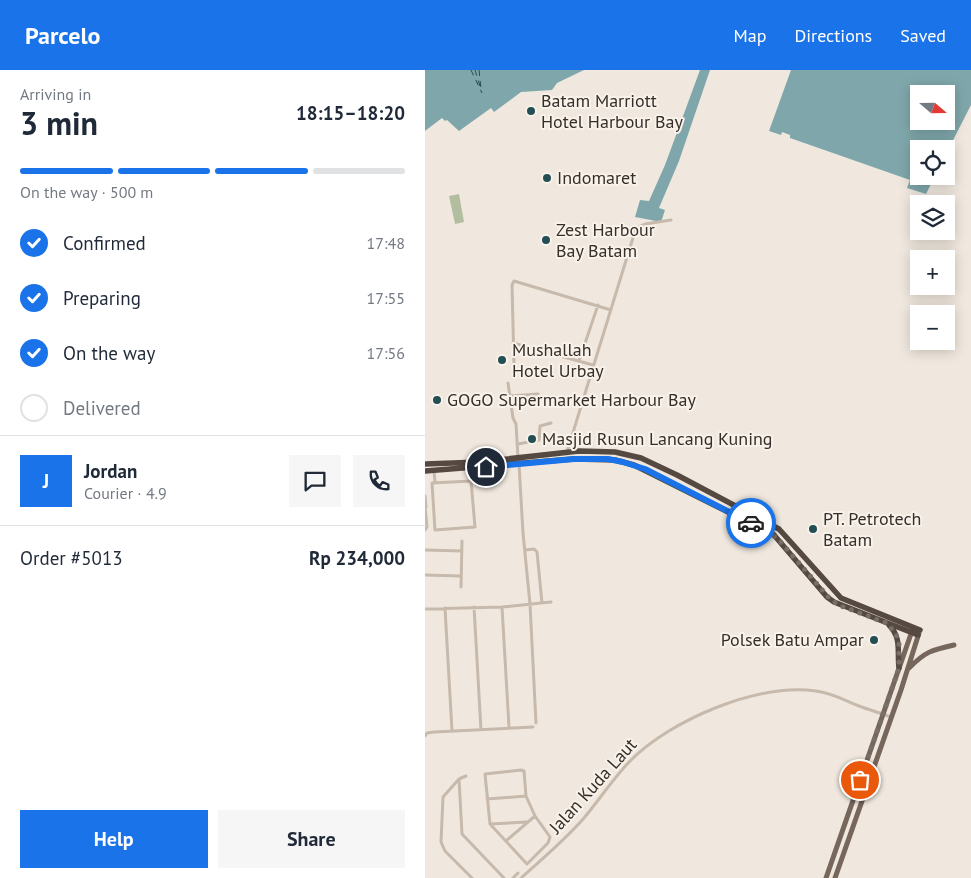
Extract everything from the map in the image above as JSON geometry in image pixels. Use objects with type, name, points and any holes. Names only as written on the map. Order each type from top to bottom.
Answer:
[{"type":"highway","points":[[425,472],[470,469],[567,453],[621,452],[641,458],[779,529],[841,598],[916,631]]},
{"type":"highway","points":[[425,464],[574,459],[615,460],[645,469],[774,536],[831,600],[841,606],[887,623],[916,631]]},
{"type":"highway","points":[[437,471],[439,463]]},
{"type":"highway","points":[[673,483],[677,475]]},
{"type":"highway","points":[[887,623],[897,638],[899,668]]},
{"type":"main road","points":[[825,878],[899,668],[916,631]]},
{"type":"main road","points":[[835,878],[907,670],[916,631]]},
{"type":"main road","points":[[907,670],[920,656],[931,650],[953,645]]},
{"type":"street","points":[[567,453],[636,228],[645,224],[671,220]]},
{"type":"street","points":[[514,365],[511,285],[514,281],[611,310]]},
{"type":"street","points":[[579,361],[598,305]]},
{"type":"street","points":[[513,343],[593,365]]},
{"type":"street","points":[[509,383],[518,444],[530,604],[536,723]]},
{"type":"street","points":[[510,396],[539,394]]},
{"type":"street","points":[[518,444],[538,440],[540,437],[539,427],[543,424],[551,423]]},
{"type":"street","points":[[437,471],[435,482],[431,484],[434,528],[438,531],[475,527],[470,469]]},
{"type":"street","points":[[435,482],[471,481]]},
{"type":"street","points":[[425,496],[427,527],[425,530]]},
{"type":"street","points":[[461,588],[462,541]]},
{"type":"street","points":[[425,550],[462,551]]},
{"type":"street","points":[[525,550],[536,550],[542,603]]},
{"type":"street","points":[[425,575],[461,576]]},
{"type":"street","points":[[425,609],[503,607],[551,602]]},
{"type":"street","points":[[474,607],[481,730]]},
{"type":"street","points":[[503,607],[509,728]]},
{"type":"street","points":[[445,608],[452,731]]},
{"type":"street","name":"Jalan Kuda Laut","points":[[521,878],[584,818],[642,750],[654,740],[704,712],[768,693],[814,690],[832,694],[858,706],[891,717]]},
{"type":"street","points":[[426,734],[533,727]]},
{"type":"street","points":[[550,837],[549,843],[527,864],[490,824],[485,774],[524,771],[526,796],[535,816],[550,837],[558,844]]},
{"type":"street","points":[[466,776],[459,779],[441,802],[441,842],[445,851],[472,878]]},
{"type":"street","points":[[459,779],[462,834],[504,878]]},
{"type":"street","points":[[487,798],[526,796]]},
{"type":"street","points":[[506,841],[535,816]]},
{"type":"street","points":[[490,824],[527,822]]},
{"type":"street","points":[[513,878],[518,873]]},
{"type":"green space","points":[[459,194],[464,222],[455,224],[449,196]]},
{"type":"water","points":[[425,70],[584,70],[557,83],[552,90],[521,92],[494,112],[491,108],[459,131],[442,118],[425,131]]},
{"type":"water","points":[[700,70],[710,70],[679,161],[659,208],[665,210],[661,222],[635,217],[640,200],[649,201],[665,165]]},
{"type":"water","points":[[791,70],[971,70],[971,105],[953,140],[910,140],[910,180],[790,138],[790,135],[782,132],[781,135],[769,131]]},
{"type":"water","points":[[910,180],[910,185],[930,185],[926,194],[907,188]]},
{"type":"ferry route","points":[[471,70],[482,93]]},
{"type":"ferry route","points":[[475,70],[480,86]]},
{"type":"ferry route","points":[[479,70],[481,89]]},
{"type":"way so far","points":[[751,523],[769,532],[779,540],[827,597],[841,606],[887,623],[897,638],[899,644],[899,668],[860,780]]},
{"type":"place","name":"Batam Marriott Hotel Harbour Bay","points":[[531,111]]},
{"type":"place","name":"Indomaret","points":[[547,178]]},
{"type":"place","name":"Zest Harbour Bay Batam","points":[[546,240]]},
{"type":"place","name":"Mushallah Hotel Urbay","points":[[502,360]]},
{"type":"place","name":"GOGO Supermarket Harbour Bay","points":[[437,400]]},
{"type":"place","name":"Masjid Rusun Lancang Kuning","points":[[532,439]]},
{"type":"place","name":"PT. Petrotech Batam","points":[[813,529]]},
{"type":"place","name":"Polsek Batu Ampar","points":[[874,640]]},
{"type":"route","points":[[486,467],[574,459],[615,460],[645,469],[751,523]]}]
